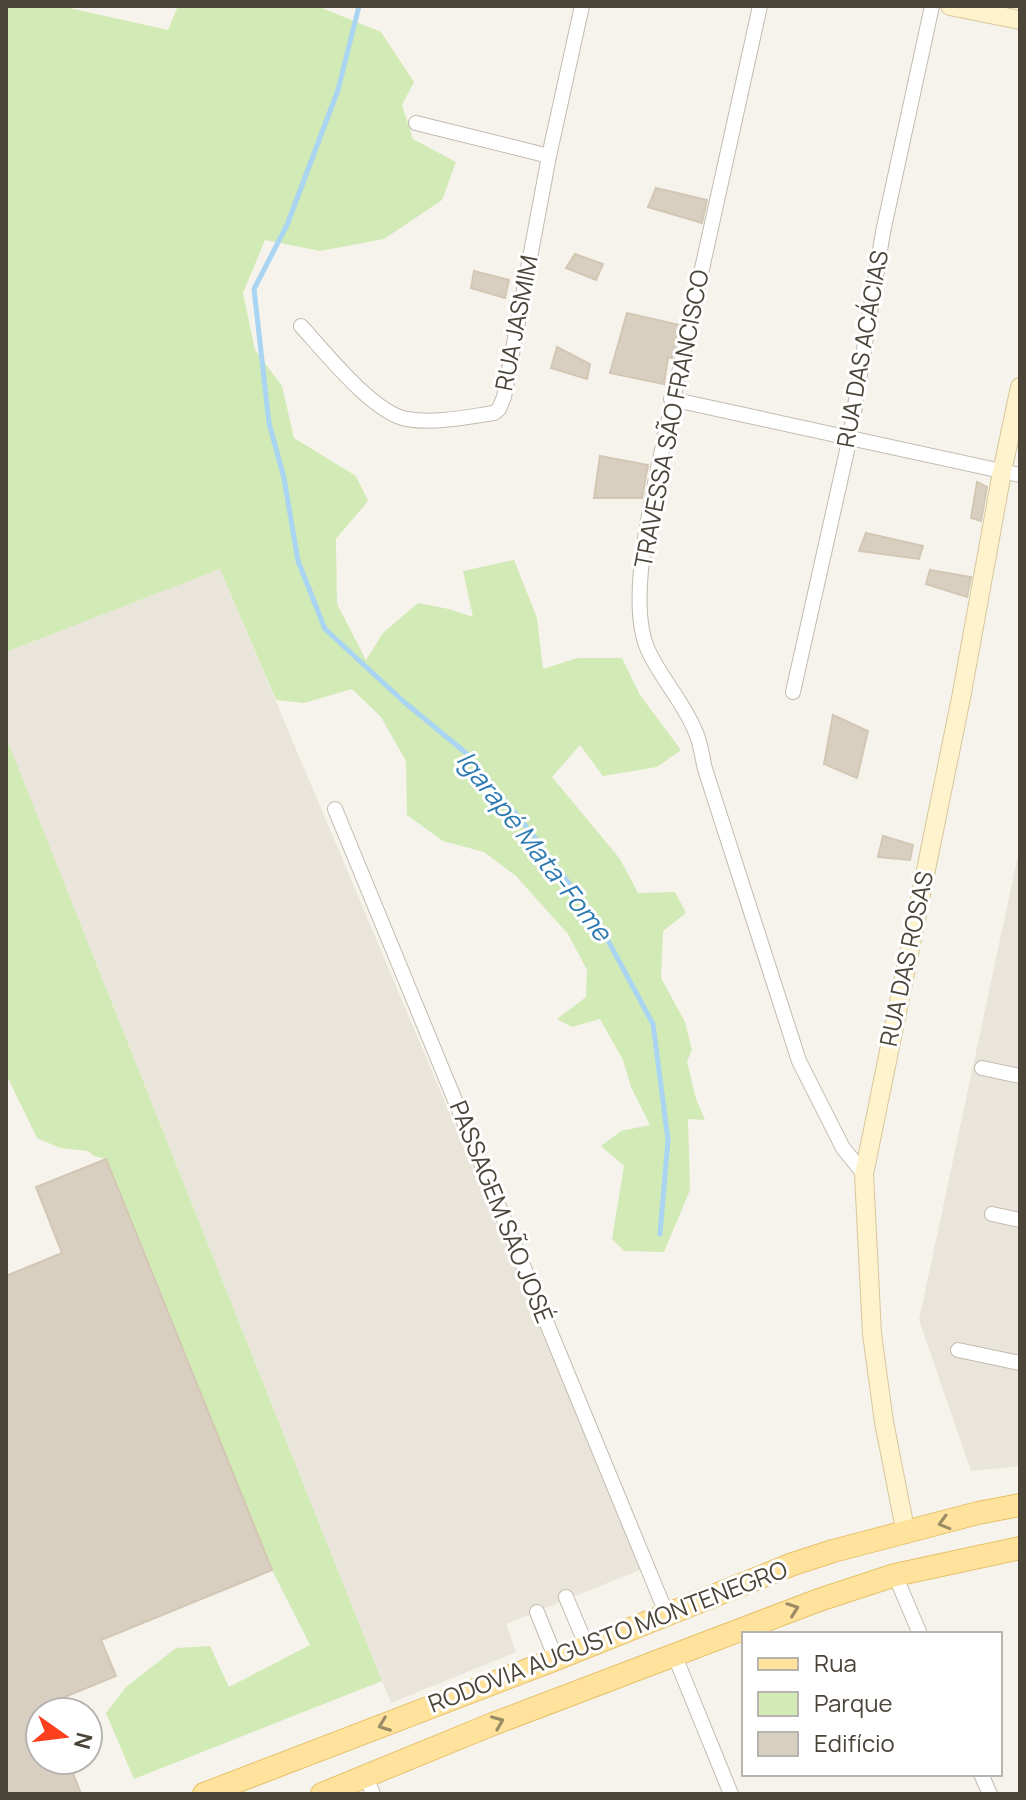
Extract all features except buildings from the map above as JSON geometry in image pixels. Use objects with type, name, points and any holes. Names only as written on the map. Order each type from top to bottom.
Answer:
[{"type":"main road","name":"RODOVIA AUGUSTO MONTENEGRO","points":[[204,1794],[793,1564],[978,1513],[1020,1505]]},
{"type":"main road","name":"RODOVIA AUGUSTO MONTENEGRO","points":[[322,1794],[370,1786],[493,1724],[762,1620],[895,1575],[1020,1548]]},
{"type":"street","name":"RUA JASMIM","points":[[301,326],[368,397],[397,416],[421,420],[494,413],[499,409],[504,397],[549,156],[582,6]]},
{"type":"street","name":"TRAVESSA SÃO FRANCISCO","points":[[760,6],[671,399],[646,530],[640,596],[642,628],[647,650],[696,733],[799,1061],[837,1137],[864,1174]]},
{"type":"street","name":"RUA DAS ACÁCIAS","points":[[793,692],[850,437],[883,232],[932,6]]},
{"type":"street","points":[[950,6],[1020,20]]},
{"type":"street","points":[[416,123],[549,156]]},
{"type":"street","name":"RUA DAS ROSAS","points":[[906,1534],[884,1422],[872,1334],[864,1174],[961,698],[1011,473],[1020,387]]},
{"type":"street","points":[[671,399],[1011,473]]},
{"type":"street","name":"PASSAGEM SÃO JOSÉ","points":[[335,809],[667,1615]]},
{"type":"street","points":[[982,1068],[1020,1076]]},
{"type":"street","points":[[992,1214],[1020,1220]]},
{"type":"street","points":[[958,1350],[1020,1363]]},
{"type":"street","points":[[895,1575],[919,1632]]},
{"type":"street","points":[[566,1597],[587,1647]]},
{"type":"street","points":[[537,1612],[556,1659]]},
{"type":"street","points":[[674,1654],[731,1794]]},
{"type":"shaded area","points":[[220,569],[642,1569],[506,1624],[516,1652],[391,1703],[6,737],[6,652]]},
{"type":"shaded area","points":[[1018,855],[1020,1466],[971,1471],[919,1320]]},
{"type":"green space","points":[[6,6],[60,6],[168,30],[178,6],[317,6],[381,32],[414,82],[402,105],[413,139],[456,162],[442,200],[384,239],[320,251],[265,240],[243,293],[255,350],[282,386],[294,438],[356,476],[368,501],[336,539],[337,604],[366,660],[383,633],[418,603],[473,617],[463,571],[514,560],[537,618],[543,669],[577,658],[622,658],[640,695],[681,750],[657,767],[603,776],[580,745],[552,777],[620,859],[638,893],[675,892],[686,913],[663,931],[661,978],[685,1022],[692,1050],[687,1061],[696,1099],[705,1120],[688,1119],[690,1190],[664,1252],[624,1251],[612,1239],[624,1166],[601,1146],[621,1131],[650,1125],[631,1087],[623,1060],[600,1019],[572,1027],[557,1019],[586,997],[587,970],[568,934],[516,876],[484,852],[443,841],[407,815],[406,761],[381,717],[352,689],[304,703],[276,700],[220,569],[6,652]]},
{"type":"green space","points":[[6,737],[382,1681],[134,1779],[106,1713],[126,1687],[176,1648],[210,1646],[229,1687],[310,1645],[272,1570],[106,1159],[88,1151],[60,1148],[37,1138],[6,1074]]},
{"type":"waterway","name":"Igarapé Mata-Fome","points":[[359,6],[338,90],[287,225],[254,289],[269,423],[284,478],[298,561],[325,629],[403,701],[466,753],[530,831],[599,924],[653,1024],[668,1140],[660,1234]]}]
